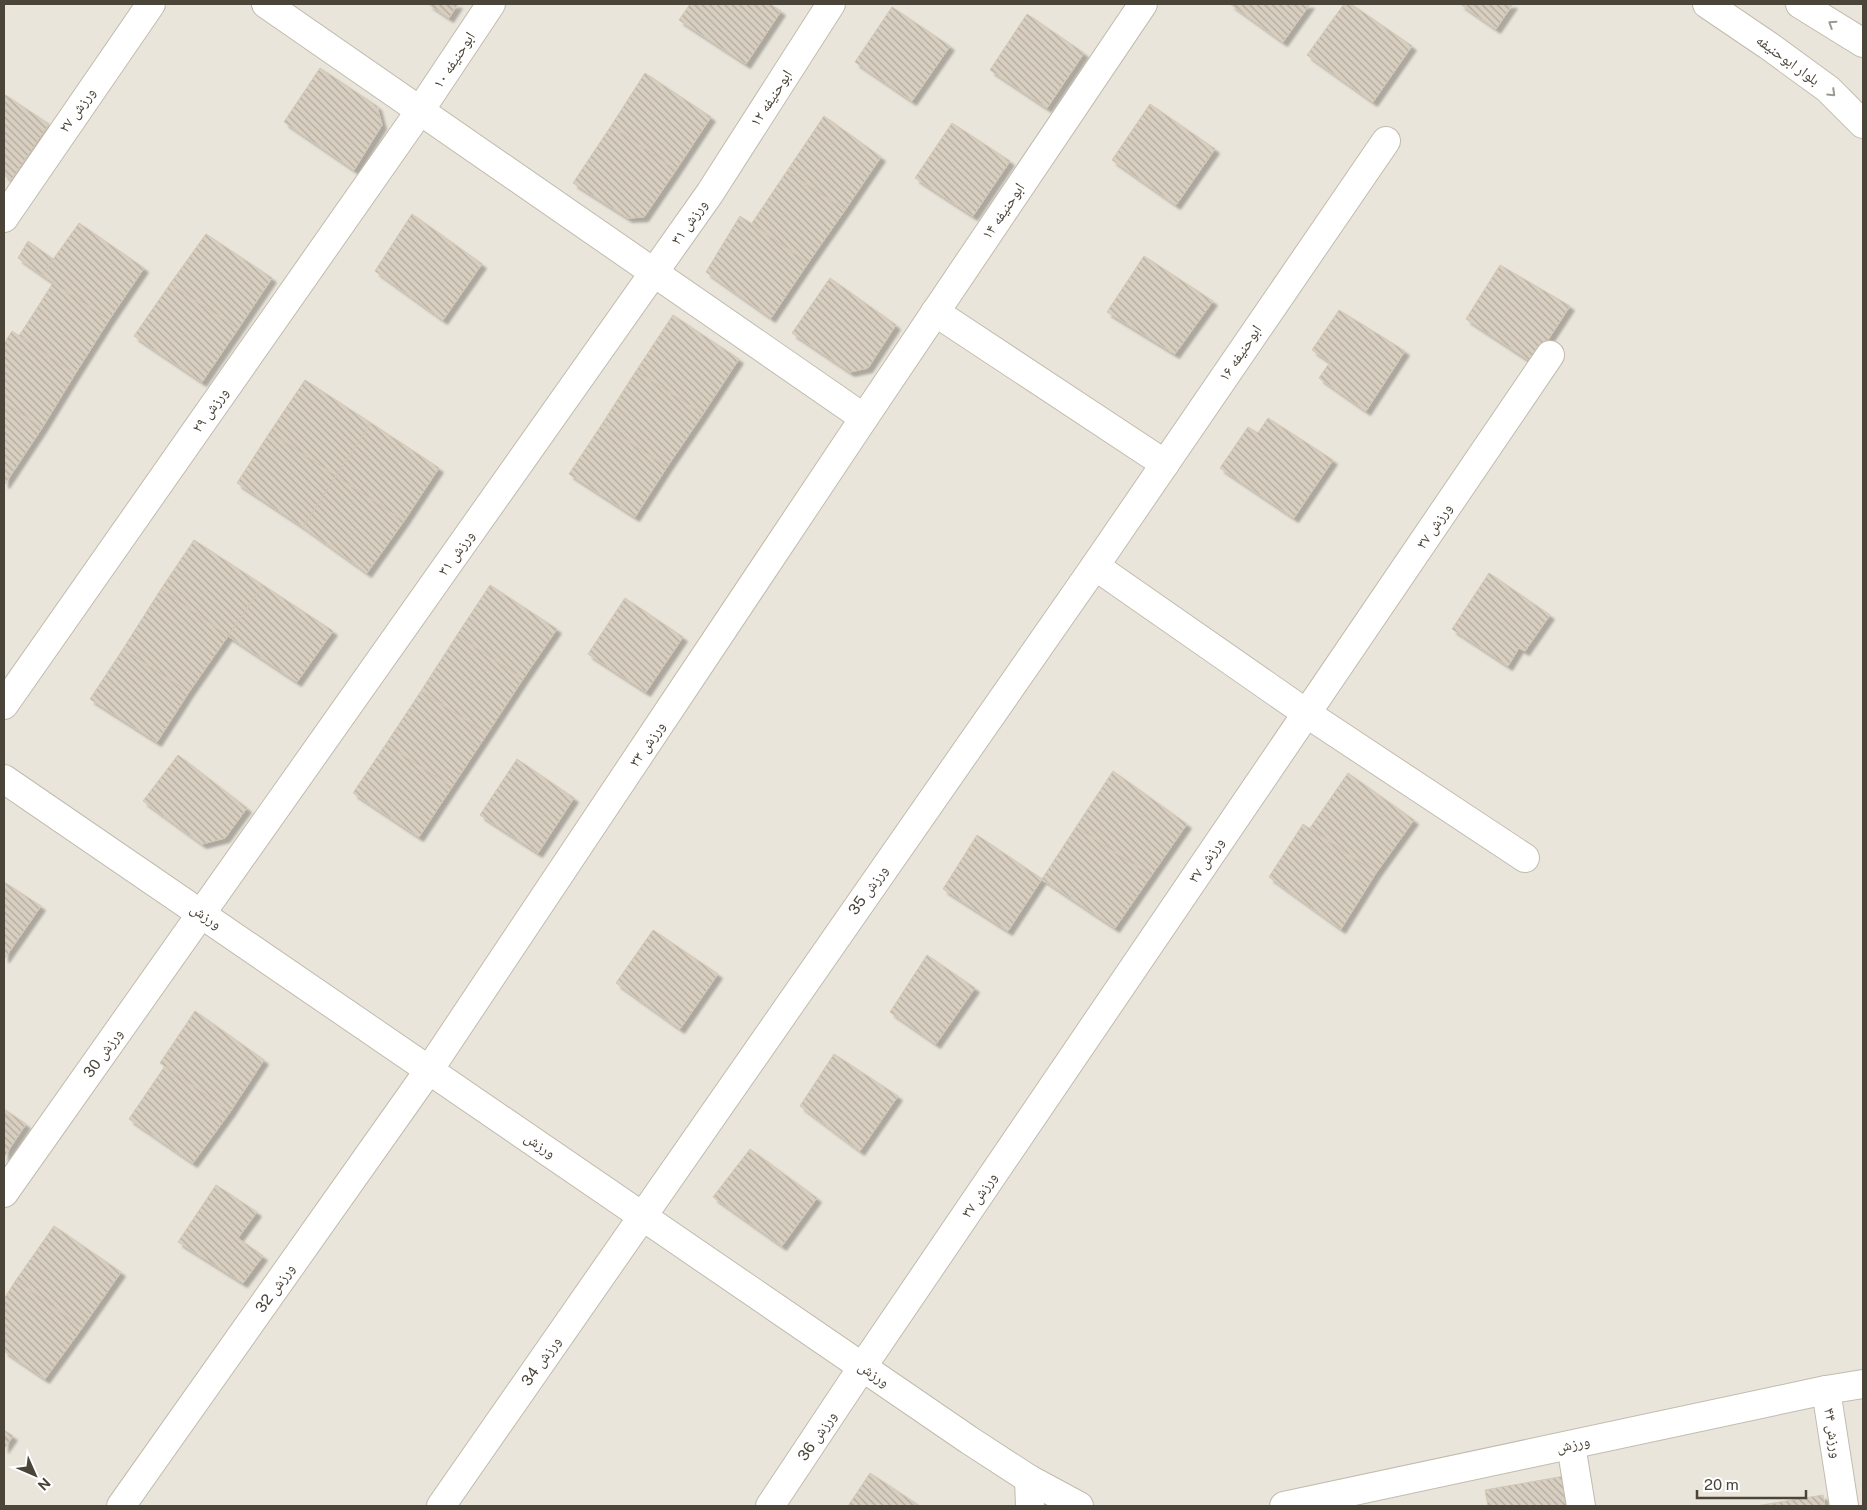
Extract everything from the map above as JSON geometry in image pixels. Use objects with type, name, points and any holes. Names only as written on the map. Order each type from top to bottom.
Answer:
[{"type":"street","name":"ورزش ۲۷","points":[[4,218],[151,4]]},
{"type":"street","points":[[266,4],[418,113],[654,272],[864,418]]},
{"type":"street","name":"ابوحنیفه ۱۰","points":[[418,113],[491,4]]},
{"type":"street","name":"ابوحنیفه ۱۲","points":[[710,193],[831,4]]},
{"type":"street","name":"ابوحنیفه ۱۴","points":[[864,418],[1143,4]]},
{"type":"street","name":"بلوار ابوحنیفه","points":[[1708,4],[1828,89],[1863,124]]},
{"type":"street","points":[[1800,4],[1863,43]]},
{"type":"street","name":"ورزش ۲۹","points":[[4,705],[418,113]]},
{"type":"street","name":"ابوحنیفه ۱۶","points":[[1095,566],[1386,141]]},
{"type":"street","name":"ورزش ۳۱","points":[[202,914],[710,193]]},
{"type":"street","points":[[935,312],[1165,464]]},
{"type":"street","name":"ورزش ۳۷","points":[[863,1366],[1550,355]]},
{"type":"street","name":"ورزش ۳۳","points":[[429,1070],[864,418]]},
{"type":"street","points":[[1095,566],[1306,713],[1525,858]]},
{"type":"street","name":"ورزش 35","points":[[642,1215],[1095,566]]},
{"type":"street","name":"ورزش","points":[[4,779],[969,1440],[1029,1479],[1079,1506]]},
{"type":"street","name":"ورزش 30","points":[[4,1193],[202,914]]},
{"type":"street","name":"ورزش 32","points":[[121,1506],[429,1070]]},
{"type":"street","name":"ورزش 34","points":[[441,1506],[642,1215]]},
{"type":"street","name":"ورزش 36","points":[[770,1506],[863,1366]]},
{"type":"street","name":"ورزش","points":[[1286,1506],[1826,1390],[1863,1384]]},
{"type":"street","name":"ورزش ۴۴","points":[[1826,1390],[1844,1506]]},
{"type":"street","points":[[1571,1444],[1581,1506]]},
{"type":"street","points":[[1029,1479],[1030,1506]]},
{"type":"shaded area","points":[[4,4],[1863,4],[1863,1506],[4,1506]]},
{"type":"building","points":[[428,4],[458,4],[449,18]]},
{"type":"building","points":[[690,4],[770,4],[781,11],[746,64],[679,20]]},
{"type":"building","points":[[1230,4],[1310,4],[1283,42]]},
{"type":"building","points":[[1344,4],[1351,4],[1412,46],[1373,102],[1307,55]]},
{"type":"building","points":[[1460,4],[1513,4],[1496,29]]},
{"type":"building","points":[[892,7],[950,46],[912,101],[855,62]]},
{"type":"building","points":[[1027,14],[1084,53],[1047,108],[990,70]]},
{"type":"building","points":[[320,68],[377,106],[382,125],[354,170],[284,122]]},
{"type":"building","points":[[645,73],[711,117],[676,170],[611,126]]},
{"type":"building","points":[[4,94],[49,124],[11,180],[4,175]]},
{"type":"building","points":[[1150,104],[1215,149],[1176,205],[1112,160]]},
{"type":"building","points":[[824,116],[881,157],[845,210],[787,171]]},
{"type":"building","points":[[952,123],[1010,161],[973,216],[915,178]]},
{"type":"building","points":[[611,126],[676,170],[644,217],[628,218],[573,183]]},
{"type":"building","points":[[787,171],[845,210],[808,263],[752,223]]},
{"type":"building","points":[[412,214],[482,264],[443,320],[375,271]]},
{"type":"building","points":[[740,216],[808,263],[771,318],[706,272]]},
{"type":"building","points":[[79,223],[144,268],[109,320],[42,275]]},
{"type":"building","points":[[206,234],[272,278],[238,329],[170,284]]},
{"type":"building","points":[[28,241],[53,259],[42,275],[18,258]]},
{"type":"building","points":[[1144,256],[1213,301],[1175,354],[1107,312]]},
{"type":"building","points":[[1500,265],[1570,306],[1533,363],[1466,319]]},
{"type":"building","points":[[830,278],[896,325],[868,368],[850,372],[792,333]]},
{"type":"building","points":[[53,283],[109,320],[75,374],[19,336]]},
{"type":"building","points":[[170,284],[238,329],[202,382],[134,336]]},
{"type":"building","points":[[1339,310],[1405,351],[1366,411],[1319,378],[1330,362],[1312,350]]},
{"type":"building","points":[[673,315],[739,359],[703,414],[636,371]]},
{"type":"building","points":[[12,331],[75,374],[42,428],[4,402],[4,344]]},
{"type":"building","points":[[636,371],[703,414],[667,467],[602,424]]},
{"type":"building","points":[[305,380],[371,423],[336,476],[270,432]]},
{"type":"building","points":[[4,402],[42,428],[5,484],[4,483]]},
{"type":"building","points":[[1268,418],[1333,460],[1294,518],[1220,468],[1248,427],[1258,433]]},
{"type":"building","points":[[371,423],[439,468],[404,521],[336,476]]},
{"type":"building","points":[[602,424],[667,467],[635,517],[569,474]]},
{"type":"building","points":[[270,432],[336,476],[303,527],[237,483]]},
{"type":"building","points":[[336,476],[404,521],[367,573],[303,527]]},
{"type":"building","points":[[194,540],[263,585],[228,636],[161,589]]},
{"type":"building","points":[[1489,573],[1550,615],[1525,651],[1519,648],[1508,666],[1452,629]]},
{"type":"building","points":[[263,585],[333,631],[297,682],[228,636]]},
{"type":"building","points":[[490,585],[557,629],[523,679],[457,635]]},
{"type":"building","points":[[161,589],[228,636],[189,692],[123,649]]},
{"type":"building","points":[[625,598],[683,637],[646,692],[588,654]]},
{"type":"building","points":[[457,635],[523,679],[487,734],[421,691]]},
{"type":"building","points":[[123,649],[189,692],[157,742],[90,699]]},
{"type":"building","points":[[421,691],[487,734],[452,787],[386,744]]},
{"type":"building","points":[[386,744],[452,787],[419,837],[353,793]]},
{"type":"building","points":[[178,755],[247,808],[225,838],[202,844],[143,801]]},
{"type":"building","points":[[517,759],[574,798],[538,853],[480,815]]},
{"type":"building","points":[[1113,771],[1187,824],[1151,876],[1076,827]]},
{"type":"building","points":[[1348,773],[1414,820],[1376,873],[1310,828]]},
{"type":"building","points":[[1303,824],[1376,873],[1341,929],[1269,877]]},
{"type":"building","points":[[1076,827],[1151,876],[1115,928],[1042,879]]},
{"type":"building","points":[[977,835],[1042,879],[1008,931],[943,889]]},
{"type":"building","points":[[4,882],[41,906],[5,958],[4,958]]},
{"type":"building","points":[[653,930],[718,974],[680,1029],[616,983]]},
{"type":"building","points":[[927,955],[975,988],[936,1044],[890,1012]]},
{"type":"building","points":[[195,1011],[264,1060],[230,1112],[160,1063]]},
{"type":"building","points":[[834,1054],[898,1096],[860,1151],[800,1106]]},
{"type":"building","points":[[165,1066],[230,1112],[193,1163],[129,1119]]},
{"type":"building","points":[[4,1109],[26,1124],[4,1157]]},
{"type":"building","points":[[750,1149],[817,1198],[782,1246],[713,1197]]},
{"type":"building","points":[[216,1185],[257,1212],[238,1238],[263,1256],[243,1283],[178,1242]]},
{"type":"building","points":[[54,1226],[121,1272],[82,1328],[16,1280]]},
{"type":"building","points":[[16,1280],[82,1328],[45,1379],[4,1351],[4,1299]]},
{"type":"building","points":[[4,1430],[13,1436],[4,1449]]},
{"type":"building","points":[[870,1473],[920,1506],[848,1506]]},
{"type":"building","points":[[1565,1476],[1570,1506],[1488,1506],[1485,1490]]},
{"type":"building","points":[[1823,1495],[1825,1506],[1756,1506]]}]
